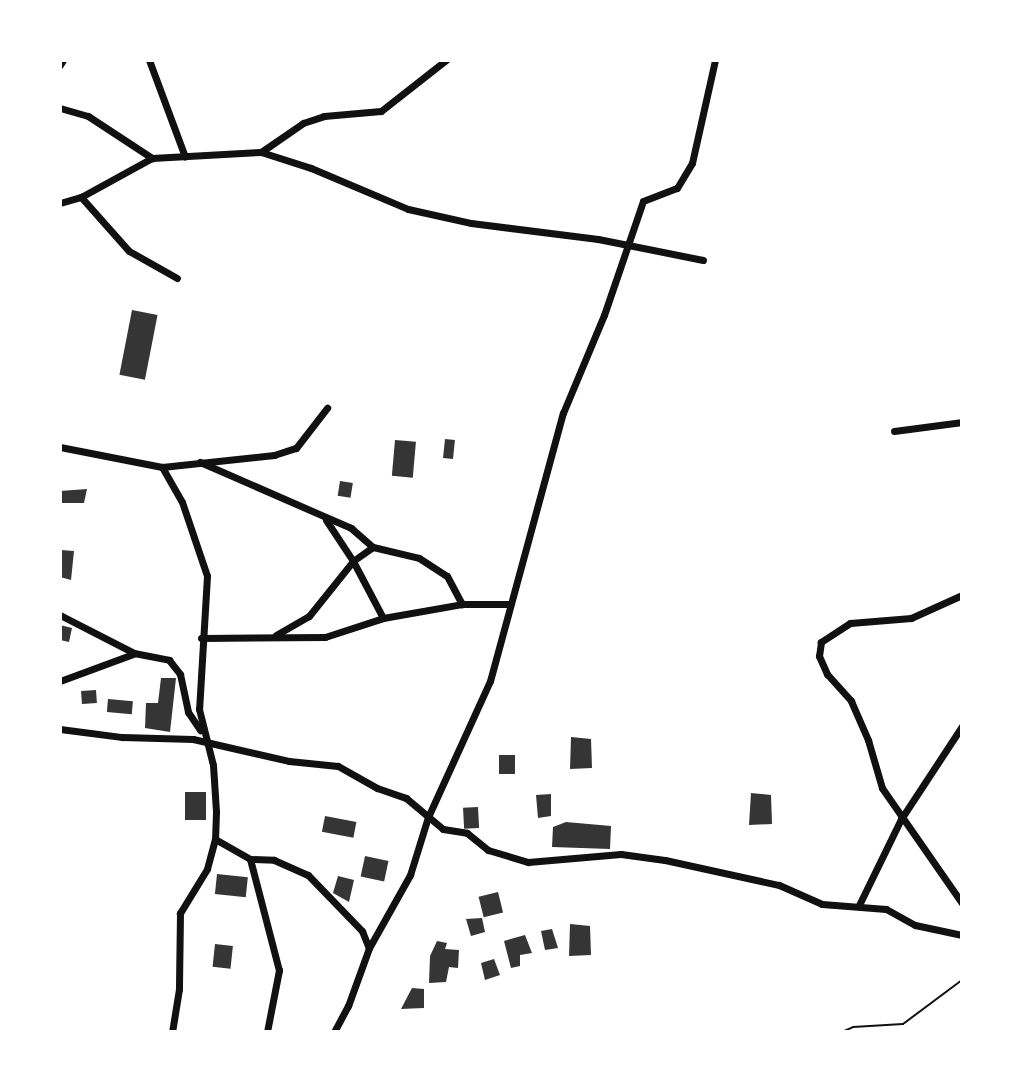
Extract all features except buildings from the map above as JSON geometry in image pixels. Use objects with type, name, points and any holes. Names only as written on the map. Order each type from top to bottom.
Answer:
[{"type":"street","points":[[149,60],[185,157]]},
{"type":"street","points":[[261,152],[303,123],[324,116],[381,111],[446,60]]},
{"type":"street","points":[[334,1032],[348,1006],[369,948],[410,875],[428,817],[490,681],[536,500],[563,413],[604,315],[643,201],[677,188],[692,163],[715,60]]},
{"type":"street","points":[[60,108],[88,116],[152,158]]},
{"type":"street","points":[[60,203],[81,197],[152,158],[261,152],[311,168],[408,209],[471,223],[703,260]]},
{"type":"street","points":[[81,197],[129,251],[177,278]]},
{"type":"street","points":[[60,447],[162,467],[274,455],[296,448],[327,408]]},
{"type":"street","points":[[894,431],[962,422]]},
{"type":"street","points":[[200,462],[241,483],[283,495],[351,528],[373,547],[419,558],[447,576],[462,604]]},
{"type":"street","points":[[162,467],[182,502],[207,576],[199,709],[216,789],[215,839],[207,869],[180,913],[179,989],[172,1032]]},
{"type":"street","points":[[325,518],[353,561],[383,618]]},
{"type":"street","points":[[272,637],[309,616],[353,561],[373,547]]},
{"type":"street","points":[[962,595],[911,618],[850,623],[821,642],[819,648],[822,665],[851,701],[868,740],[882,788],[962,903]]},
{"type":"street","points":[[201,638],[325,637],[383,618],[462,604],[510,604]]},
{"type":"street","points":[[60,615],[134,653],[169,660],[180,674],[188,712],[207,742]]},
{"type":"street","points":[[60,681],[134,653]]},
{"type":"street","points":[[859,905],[901,819],[962,726]]},
{"type":"street","points":[[60,729],[207,742],[289,761],[338,766],[377,788],[406,798],[443,829],[467,833],[488,850],[528,862],[621,854],[665,860],[779,885],[822,904],[886,909],[915,925],[962,935]]},
{"type":"street","points":[[215,839],[250,859],[274,860],[308,875],[362,931],[369,948]]},
{"type":"street","points":[[250,859],[279,970],[267,1032]]},
{"type":"path","points":[[842,1032],[853,1027],[903,1024],[962,980]]}]
